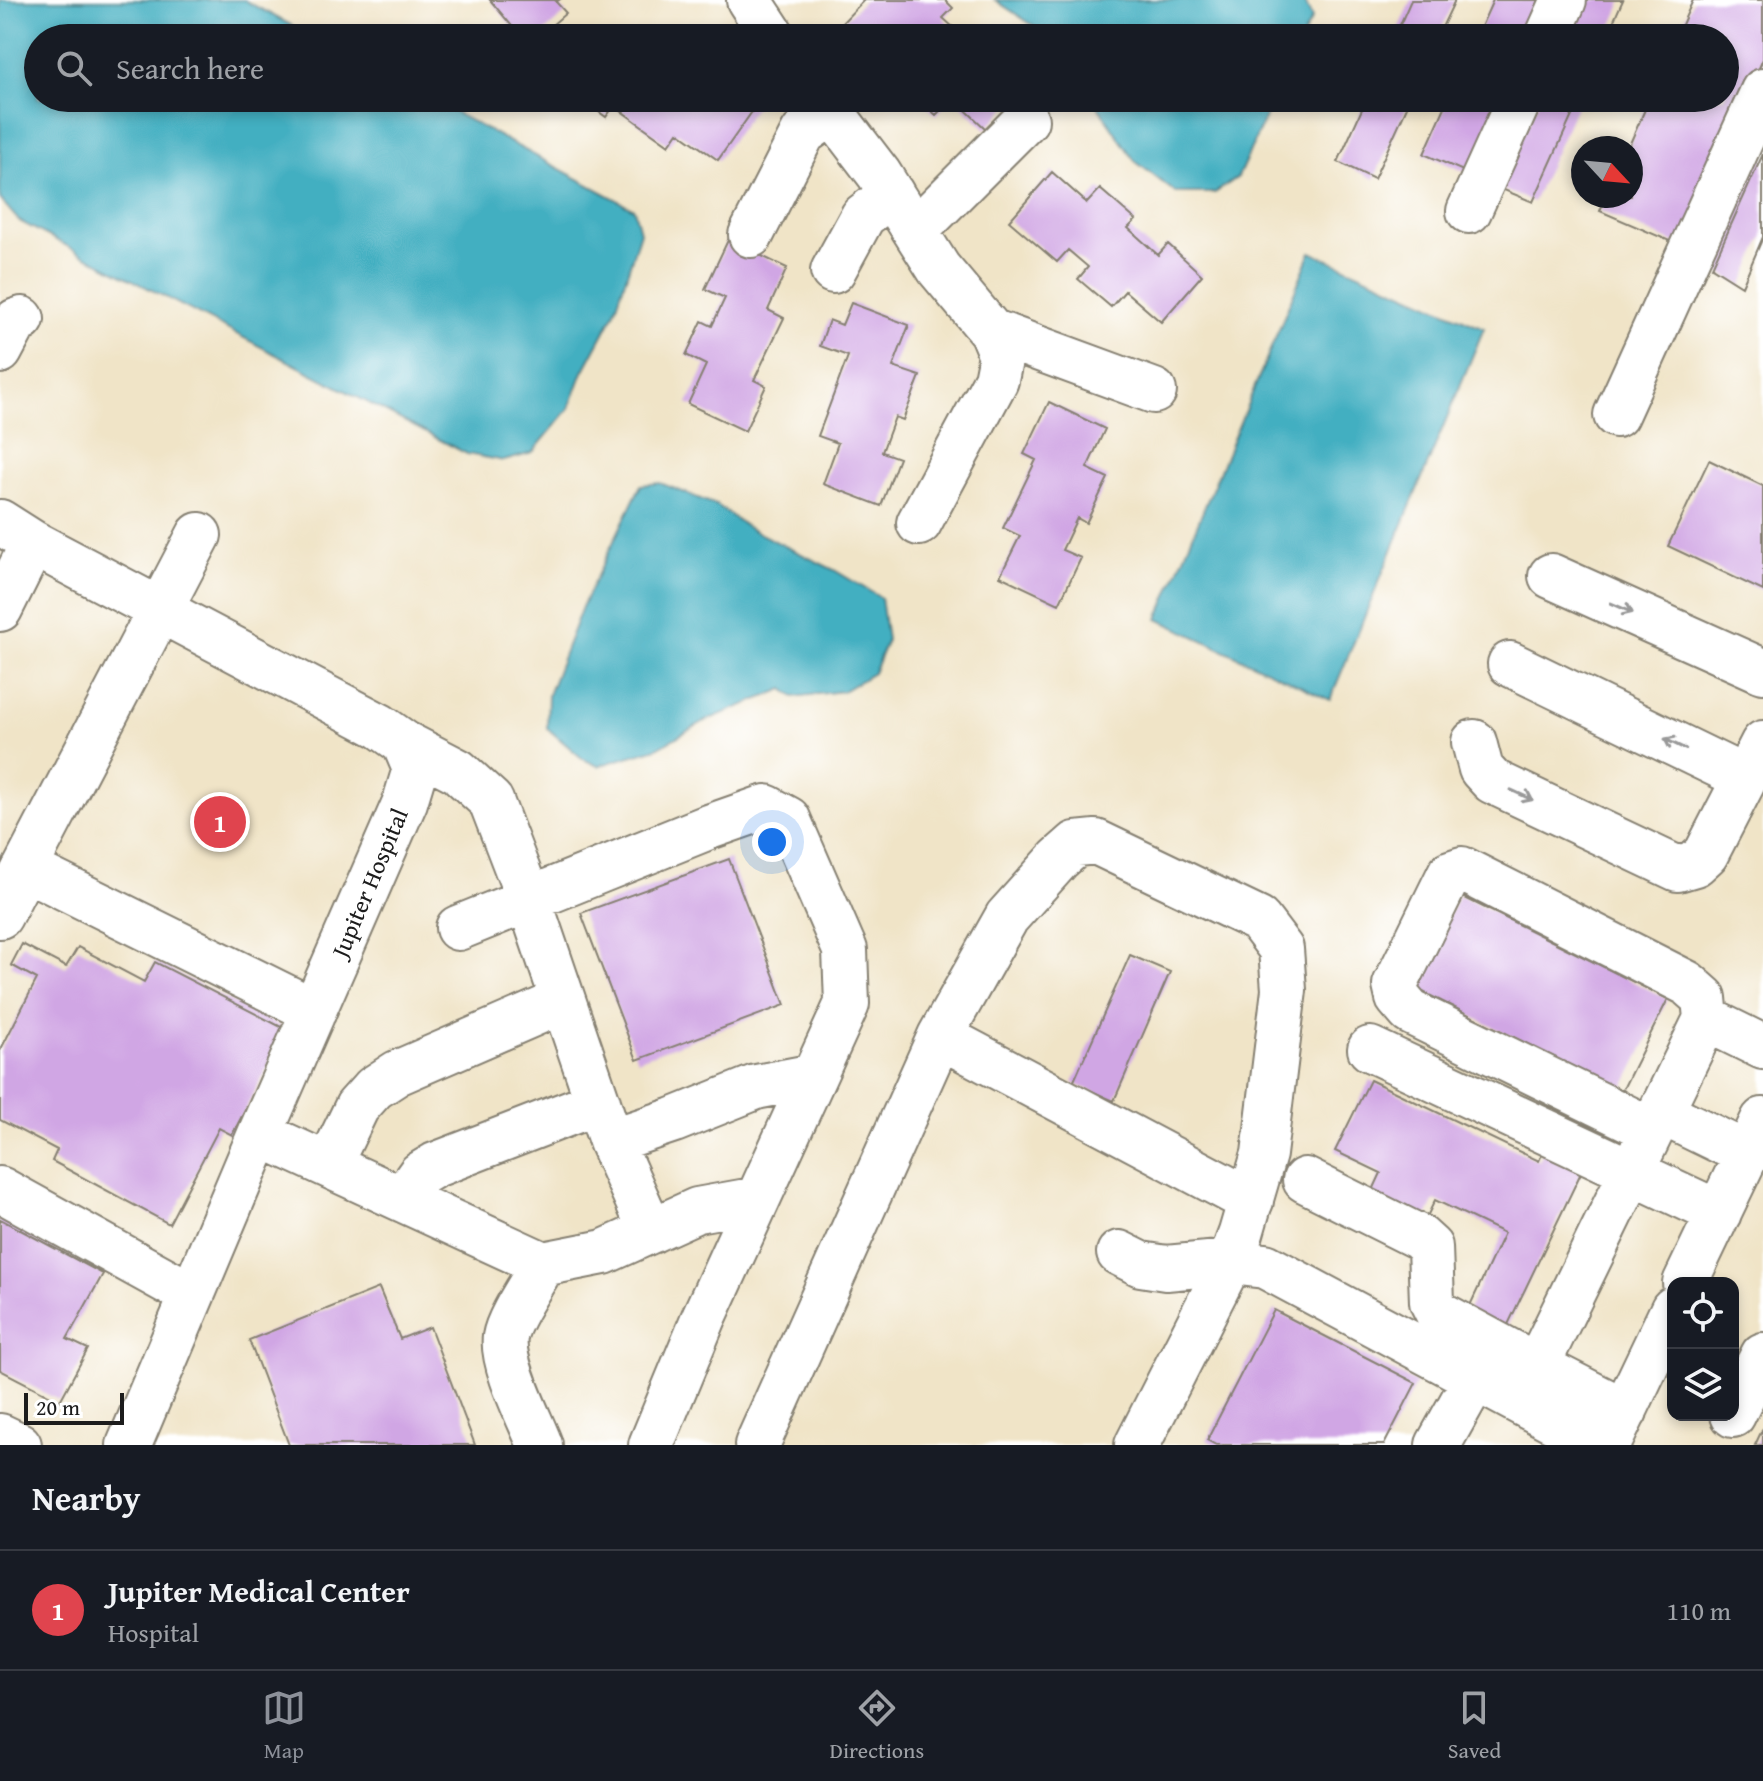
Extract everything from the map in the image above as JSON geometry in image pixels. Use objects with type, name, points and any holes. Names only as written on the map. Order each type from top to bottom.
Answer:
[{"type":"street","points":[[749,0],[765,24]]},
{"type":"street","points":[[1553,24],[1564,0]]},
{"type":"street","points":[[1616,415],[1763,91]]},
{"type":"street","points":[[751,235],[803,133],[821,112]]},
{"type":"street","points":[[832,112],[879,174],[939,269],[991,331],[1001,355],[996,380],[919,523]]},
{"type":"street","points":[[1469,211],[1514,112]]},
{"type":"street","points":[[915,231],[1026,120]]},
{"type":"street","points":[[833,271],[863,216],[892,194]]},
{"type":"street","points":[[991,331],[1154,391]]},
{"type":"street","points":[[0,609],[17,532],[380,726],[404,743],[458,771],[491,801],[529,900],[605,1122],[651,1231]]},
{"type":"street","points":[[0,916],[199,535]]},
{"type":"street","points":[[1551,576],[1763,671]]},
{"type":"street","points":[[1474,742],[1481,769],[1492,781],[1678,869],[1695,864],[1706,854],[1754,760],[1510,664]]},
{"type":"street","name":"Jupiter Hospital","points":[[129,1445],[405,802],[415,769],[404,743]]},
{"type":"street","points":[[458,928],[766,807],[788,819],[845,950],[847,1004],[704,1317],[651,1445]]},
{"type":"street","points":[[757,1445],[940,1036],[1007,917],[1076,844],[1096,842],[1259,920],[1281,949],[1284,990],[1264,1154],[1241,1233],[1230,1262],[1137,1445]]},
{"type":"street","points":[[25,868],[314,1011]]},
{"type":"street","points":[[1537,1366],[1656,1121],[1706,1019],[1704,998],[1687,983],[1462,869],[1450,873],[1395,985],[1398,998],[1410,1012],[1656,1121],[1755,1137],[1688,1277]]},
{"type":"street","points":[[329,1165],[357,1107],[374,1088],[397,1073],[563,1001]]},
{"type":"street","points":[[1706,1019],[1763,1047]]},
{"type":"street","points":[[940,1036],[1251,1201]]},
{"type":"street","points":[[1370,1049],[1719,1213]]},
{"type":"street","points":[[402,1199],[420,1174],[435,1165],[605,1122],[674,1120],[756,1087],[814,1076]]},
{"type":"street","points":[[260,1134],[543,1264],[604,1252],[697,1210],[758,1199]]},
{"type":"street","points":[[1305,1180],[1419,1237],[1430,1247],[1432,1302],[1437,1312],[1537,1366],[1611,1434]]},
{"type":"street","points":[[0,1189],[192,1295]]},
{"type":"street","points":[[1119,1253],[1141,1264],[1166,1268],[1230,1262],[1265,1266],[1475,1379],[1611,1434]]},
{"type":"street","points":[[540,1445],[506,1361],[505,1337],[543,1264]]},
{"type":"street","points":[[1611,1434],[1667,1321]]},
{"type":"street","points":[[1739,1403],[1763,1355]]},
{"type":"street","points":[[1438,1445],[1475,1379]]},
{"type":"street","points":[[1718,1445],[1730,1421]]},
{"type":"street","points":[[0,1436],[19,1445]]},
{"type":"water","points":[[0,0],[244,0],[289,24],[24,24],[24,112],[454,112],[634,209],[640,232],[614,314],[583,372],[569,409],[532,453],[504,461],[467,454],[19,221],[0,199]]},
{"type":"water","points":[[995,0],[1304,0],[1312,18],[1309,24],[1031,24]]},
{"type":"water","points":[[1102,112],[1268,112],[1238,177],[1215,193],[1176,193],[1135,161]]},
{"type":"water","points":[[1311,252],[1484,328],[1330,700],[1158,619]]},
{"type":"water","points":[[660,483],[718,506],[748,528],[834,570],[881,598],[887,640],[873,673],[843,691],[794,697],[784,689],[707,720],[657,748],[598,766],[583,759],[547,728],[548,695],[582,607],[641,485]]},
{"type":"building","points":[[490,0],[559,0],[556,2],[566,13],[553,24],[510,24]]},
{"type":"building","points":[[864,0],[945,0],[953,8],[943,18],[950,24],[841,24]]},
{"type":"building","points":[[1411,0],[1455,0],[1444,24],[1400,24]]},
{"type":"building","points":[[1493,0],[1548,0],[1537,24],[1482,24]]},
{"type":"building","points":[[1585,0],[1623,0],[1612,24],[1574,24]]},
{"type":"building","points":[[1693,0],[1763,0],[1763,59],[1681,246],[1600,211],[1601,208],[1643,208],[1643,136],[1633,136],[1644,112],[1739,112],[1739,24],[1682,24]]},
{"type":"building","points":[[622,112],[752,112],[718,160],[678,132],[669,145]]},
{"type":"building","points":[[968,112],[1002,112],[986,129]]},
{"type":"building","points":[[1361,112],[1405,112],[1374,179],[1338,162]]},
{"type":"building","points":[[1443,112],[1498,112],[1470,174],[1424,154]]},
{"type":"building","points":[[1534,112],[1574,112],[1533,202],[1499,188]]},
{"type":"building","points":[[1763,154],[1763,237],[1742,286],[1712,267]]},
{"type":"building","points":[[1052,172],[1087,203],[1100,189],[1136,220],[1128,228],[1158,255],[1168,244],[1202,275],[1161,322],[1125,291],[1111,307],[1078,279],[1088,267],[1068,250],[1057,262],[1009,221]]},
{"type":"building","points":[[728,240],[787,268],[768,310],[784,318],[754,380],[766,386],[745,431],[688,404],[706,365],[686,355],[702,321],[712,326],[725,298],[705,289]]},
{"type":"building","points":[[851,303],[909,325],[893,367],[920,376],[903,420],[895,417],[882,452],[899,458],[881,506],[823,484],[838,443],[818,436],[848,356],[820,346],[829,320],[842,325]]},
{"type":"building","points":[[1049,402],[1105,429],[1087,468],[1108,478],[1086,523],[1077,518],[1062,550],[1081,558],[1059,604],[1000,576],[1020,536],[1003,528],[1036,460],[1024,454]]},
{"type":"building","points":[[1709,460],[1763,486],[1763,591],[1668,546]]},
{"type":"building","points":[[729,859],[785,1005],[637,1060],[581,913]]},
{"type":"building","points":[[1459,895],[1668,999],[1622,1091],[1413,987]]},
{"type":"building","points":[[22,944],[66,967],[78,947],[144,982],[155,962],[287,1030],[232,1135],[219,1128],[169,1224],[52,1161],[57,1150],[0,1120],[0,1051],[37,979],[11,965]]},
{"type":"building","points":[[1130,955],[1170,972],[1114,1101],[1073,1083]]},
{"type":"building","points":[[1370,1080],[1539,1161],[1551,1135],[1590,1154],[1504,1333],[1466,1314],[1504,1233],[1435,1200],[1422,1227],[1368,1201],[1381,1173],[1335,1151]]},
{"type":"building","points":[[0,1219],[103,1274],[67,1339],[88,1349],[60,1401],[0,1370]]},
{"type":"building","points":[[379,1288],[400,1339],[430,1327],[475,1445],[289,1445],[249,1340]]},
{"type":"building","points":[[1274,1310],[1416,1383],[1384,1445],[1216,1445],[1207,1440]]},
{"type":"building","points":[[1763,1428],[1763,1445],[1755,1445]]},
{"type":"place","name":"Jupiter Medical Center","points":[[220,822]]}]
